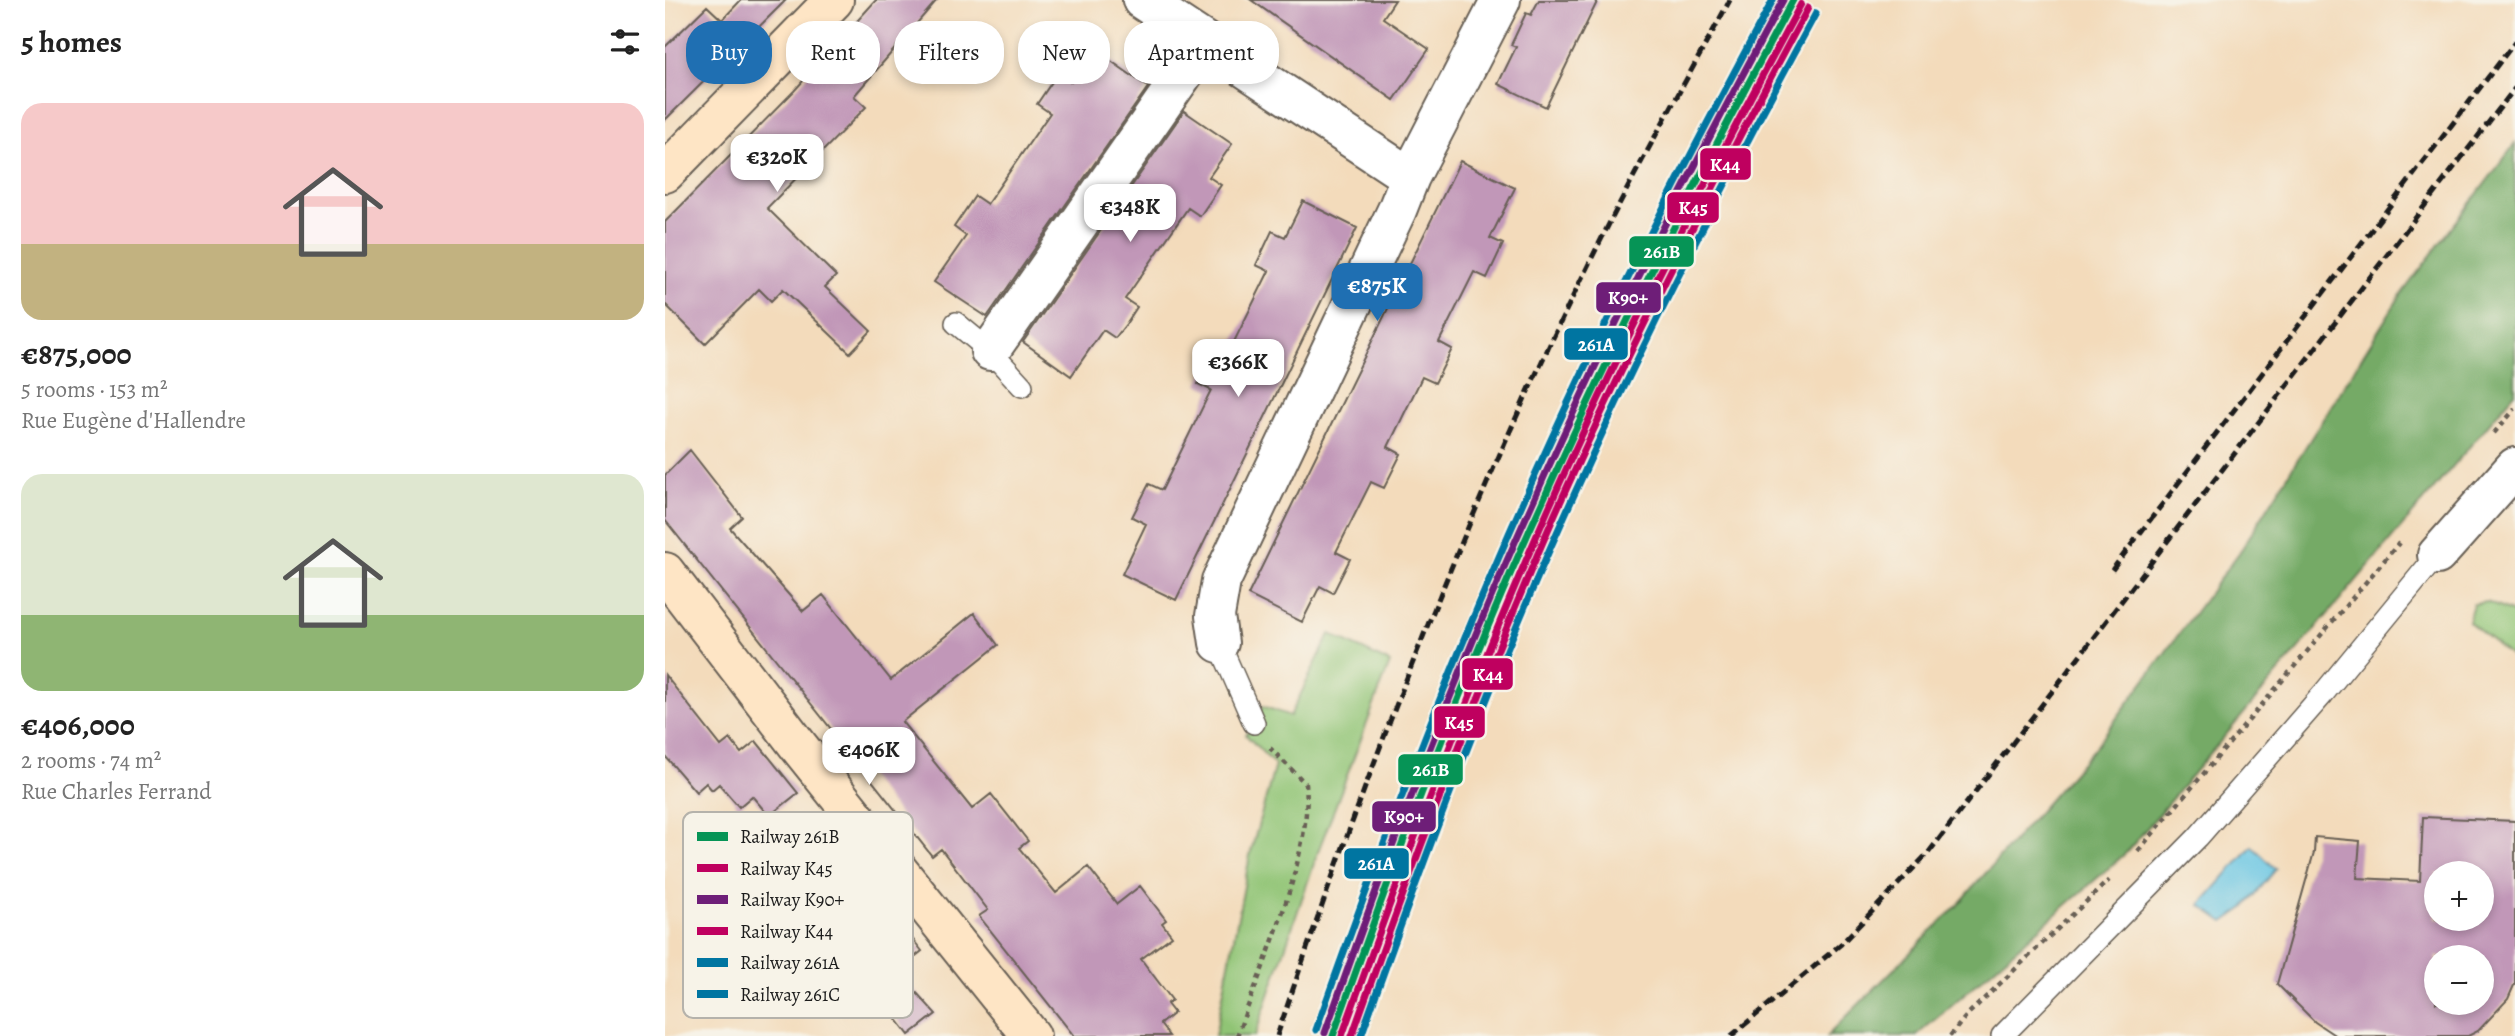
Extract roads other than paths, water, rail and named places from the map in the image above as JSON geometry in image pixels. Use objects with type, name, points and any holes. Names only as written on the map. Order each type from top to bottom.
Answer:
[{"type":"street","points":[[665,173],[834,0]]},
{"type":"street","points":[[1142,0],[1172,21]]},
{"type":"street","points":[[1219,643],[1215,616],[1221,581],[1397,210],[1410,177],[1501,0]]},
{"type":"street","points":[[990,351],[1177,84]]},
{"type":"street","points":[[1267,84],[1410,177]]},
{"type":"street","points":[[2437,555],[2515,467]]},
{"type":"street","points":[[665,572],[851,812]]},
{"type":"street","points":[[913,889],[1031,1036]]},
{"type":"lane","points":[[956,323],[990,351],[1021,386]]},
{"type":"lane","points":[[2002,1036],[2198,837],[2323,694],[2437,555]]},
{"type":"lane","points":[[1219,643],[1254,723]]},
{"type":"water","points":[[2252,846],[2276,869],[2244,908],[2224,922],[2200,905]]},
{"type":"railway","points":[[1277,1036],[1389,725],[1429,622],[1515,419],[1611,220],[1730,0]]},
{"type":"railway","points":[[2112,570],[2515,42]]},
{"type":"railway","points":[[1731,1036],[1841,944],[1929,852],[2515,88]]},
{"type":"rail line","name":"261A","points":[[1316,1030],[1414,764],[1523,502],[1581,374],[1643,248],[1773,0]]},
{"type":"rail line","name":"K90+","points":[[1325,1033],[1423,766],[1503,569],[1652,249],[1783,0]]},
{"type":"rail line","name":"261B","points":[[1333,1036],[1431,768],[1512,570],[1631,313],[1793,0]]},
{"type":"rail line","name":"K45","points":[[1342,1036],[1440,772],[1547,512],[1668,256],[1801,4]]},
{"type":"rail line","name":"K44","points":[[1352,1036],[1449,773],[1555,514],[1677,259],[1808,8]]},
{"type":"rail line","name":"261C","points":[[1361,1036],[1457,774],[1564,517],[1685,262],[1816,13]]}]
